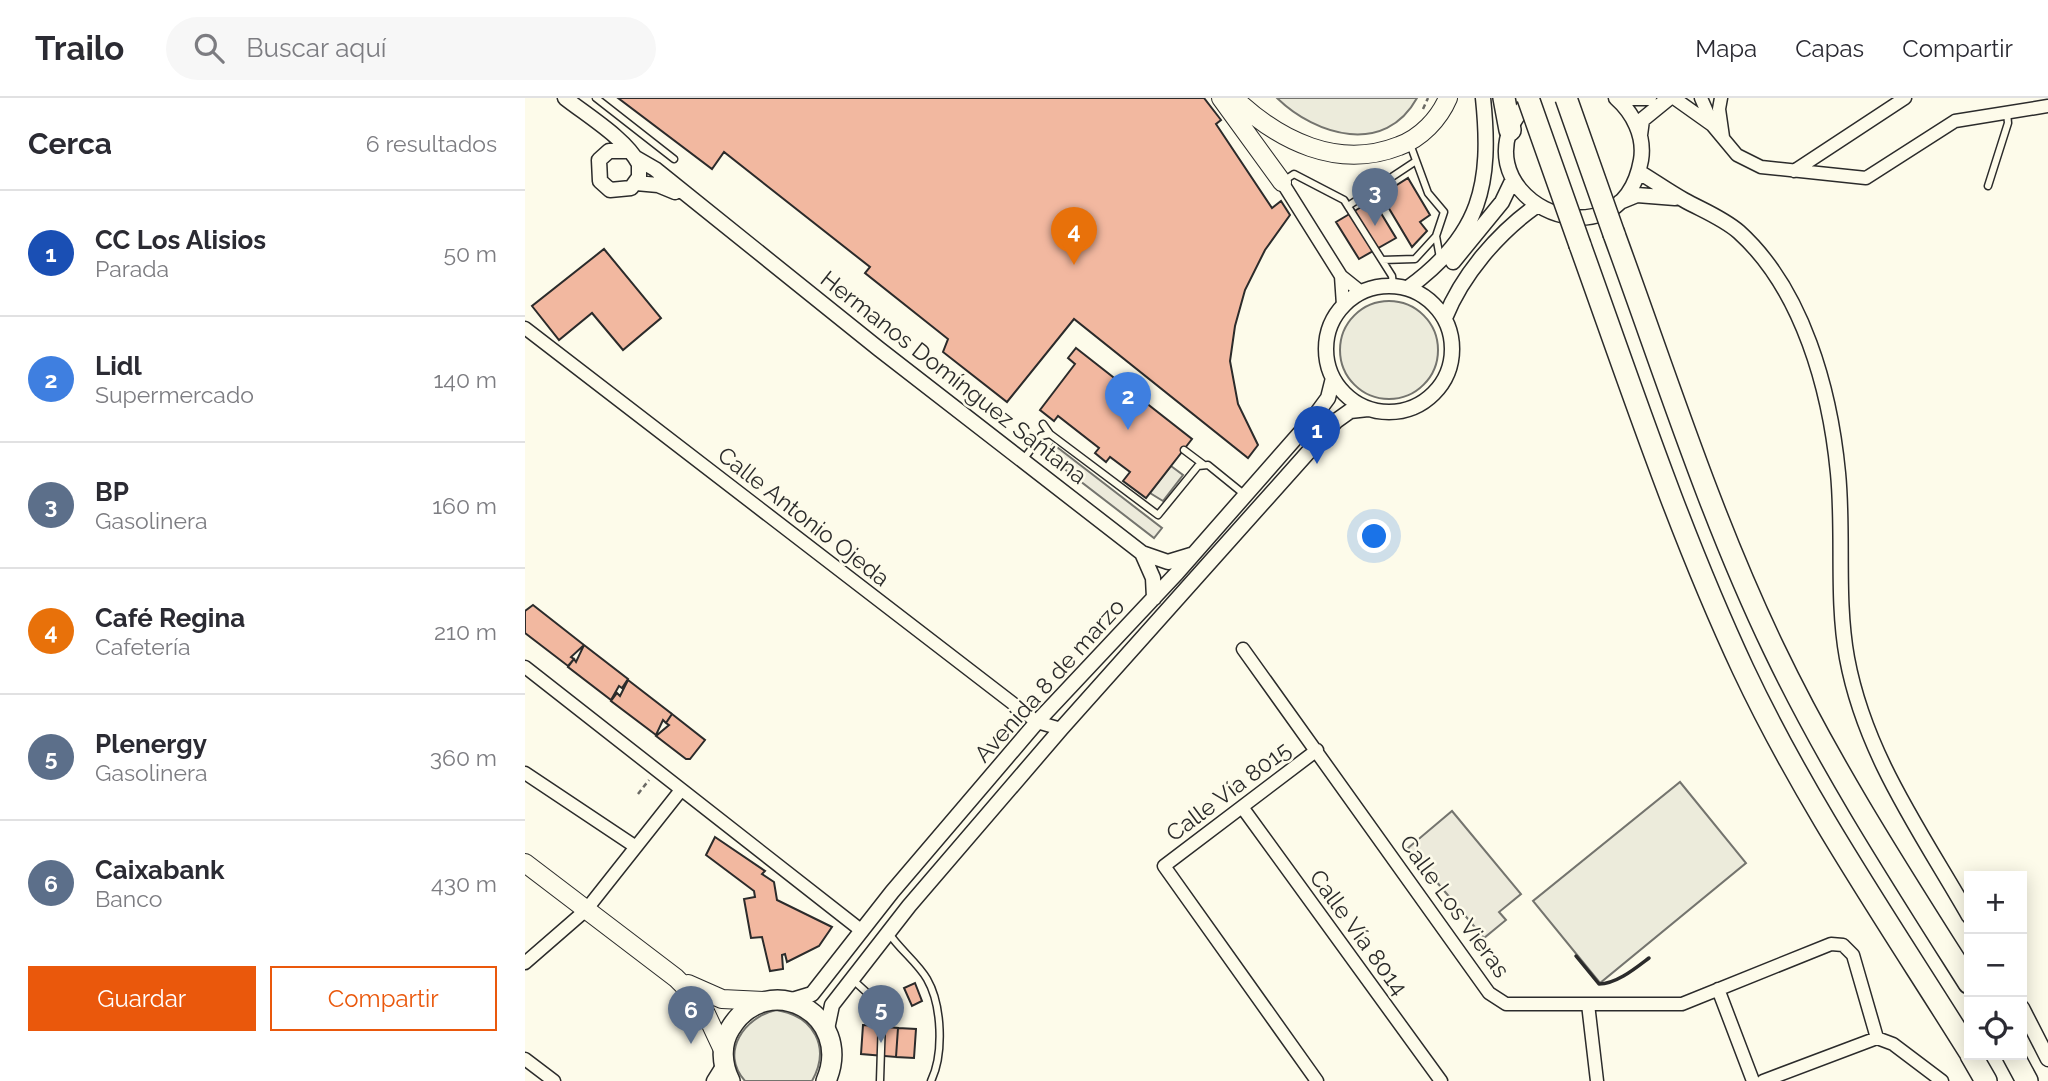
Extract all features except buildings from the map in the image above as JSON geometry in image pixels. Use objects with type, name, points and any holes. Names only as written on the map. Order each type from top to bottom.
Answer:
[{"type":"highway","points":[[1504,98],[1510,130]]},
{"type":"highway","points":[[1530,98],[1580,245],[1693,555],[1744,671],[1794,765],[1964,1043]]},
{"type":"highway","points":[[1566,98],[1730,548],[1774,648],[1823,744],[1964,976]]},
{"type":"highway","points":[[1974,1060],[1986,1081]]},
{"type":"highway","points":[[2016,1060],[2027,1081]]},
{"type":"main road","points":[[1221,98],[1282,182]]},
{"type":"main road","points":[[1234,98],[1253,116],[1281,134],[1322,152],[1362,157],[1378,155],[1409,142],[1427,129],[1448,98]]},
{"type":"main road","points":[[525,863],[676,978],[701,1003],[723,1069]]},
{"type":"main road","points":[[676,978],[722,999],[789,1001],[804,1006],[827,1030],[845,1081]]},
{"type":"main road","points":[[723,1069],[727,1034],[736,1019],[749,1008],[765,1001]]},
{"type":"main road","points":[[826,1081],[833,1053]]},
{"type":"street","points":[[565,98],[593,122],[610,131],[631,155],[640,171],[636,183],[624,191],[604,187],[597,174],[604,155],[602,136],[593,122]]},
{"type":"street","points":[[1412,289],[1441,262],[1465,230],[1479,202],[1485,167],[1482,98]]},
{"type":"street","points":[[1530,98],[1510,130],[1507,146],[1513,178],[1523,194],[1536,206],[1556,216],[1578,219],[1600,214],[1637,195],[1682,199]]},
{"type":"street","points":[[1616,98],[1634,120],[1640,136]]},
{"type":"street","points":[[1626,98],[1649,98]]},
{"type":"street","points":[[1619,202],[1631,188],[1639,172],[1642,120],[1672,98],[1712,125],[1737,155],[1761,167],[1866,178],[1955,121],[2048,106]]},
{"type":"street","points":[[1701,98],[1712,125]]},
{"type":"street","points":[[1721,98],[1719,109],[1723,138]]},
{"type":"street","points":[[1794,171],[1905,98]]},
{"type":"street","points":[[604,155],[615,149],[631,155]]},
{"type":"street","name":"Hermanos Domínguez Santana","points":[[631,155],[655,169],[684,195],[1142,553],[1168,562],[1193,554]]},
{"type":"street","points":[[1639,172],[1738,231],[1764,261],[1802,329],[1821,379],[1838,473],[1847,657],[1860,706],[1874,750],[1893,789],[1964,908]]},
{"type":"street","points":[[1412,289],[1434,280],[1452,264],[1502,202],[1513,178]]},
{"type":"street","points":[[1282,182],[1341,276],[1361,292]]},
{"type":"street","points":[[636,183],[658,185],[684,195]]},
{"type":"street","points":[[1445,318],[1456,291],[1514,222],[1536,206]]},
{"type":"street","points":[[1341,276],[1343,305]]},
{"type":"street","points":[[1393,285],[1412,289],[1432,302],[1445,318],[1452,339],[1452,361],[1444,382],[1430,398],[1411,409],[1389,413],[1368,409],[1342,391],[1333,378],[1327,360],[1326,340],[1332,321],[1343,305],[1361,292],[1393,285]]},
{"type":"street","name":"Calle Antonio Ojeda","points":[[525,328],[1037,722],[1061,729]]},
{"type":"street","name":"Avenida 8 de marzo","points":[[789,1001],[812,994],[1037,722],[1177,573],[1314,417],[1328,398],[1333,378]]},
{"type":"street","name":"Avenida 8 de marzo","points":[[827,1030],[832,1005],[888,932],[1061,729],[1336,421],[1350,411],[1368,409]]},
{"type":"street","points":[[1142,553],[1153,578],[1154,598]]},
{"type":"street","name":"Calle Los Vieras","points":[[1244,649],[1489,993],[1506,1004],[1682,1004],[1831,944],[1843,945],[1853,955],[1877,1038]]},
{"type":"street","points":[[525,667],[862,931]]},
{"type":"street","name":"Calle Vía 8015","points":[[1317,750],[1164,866],[1317,1081]]},
{"type":"street","points":[[525,773],[636,847]]},
{"type":"street","points":[[526,960],[586,910],[681,790]]},
{"type":"street","name":"Calle Vía 8014","points":[[1242,807],[1441,1081]]},
{"type":"street","points":[[1718,989],[1752,1081]]},
{"type":"street","points":[[1588,1004],[1597,1081]]},
{"type":"street","points":[[2027,1018],[2048,1059]]},
{"type":"street","points":[[1763,1081],[1877,1038],[1893,1044],[1942,1081]]},
{"type":"street","points":[[525,1059],[554,1081]]},
{"type":"lane","points":[[596,98],[674,159]]},
{"type":"lane","points":[[1988,186],[2008,123],[2007,113]]},
{"type":"lane","points":[[1382,261],[1415,259],[1436,236],[1444,212],[1428,193],[1409,142]]},
{"type":"lane","points":[[1348,206],[1416,161]]},
{"type":"lane","points":[[1282,182],[1294,174],[1344,200],[1392,276],[1393,285]]},
{"type":"lane","points":[[1436,236],[1441,262]]},
{"type":"lane","points":[[1023,460],[1041,436],[1048,416]]},
{"type":"lane","points":[[1043,424],[1050,434],[1158,515],[1198,467],[1204,465]]},
{"type":"lane","points":[[1041,436],[1050,434]]},
{"type":"lane","points":[[1184,450],[1245,495]]},
{"type":"lane","points":[[888,932],[927,979],[937,1012],[939,1043],[931,1081]]},
{"type":"lane","points":[[852,979],[876,1001],[882,1018],[880,1081]]},
{"type":"path","points":[[1417,115],[1428,98]]},
{"type":"path","points":[[638,794],[653,775]]},
{"type":"shaded area","points":[[1277,98],[1417,98],[1403,116],[1387,128],[1369,134],[1350,134],[1311,122]]},
{"type":"shaded area","points":[[1389,301],[1408,305],[1424,315],[1434,331],[1438,350],[1434,369],[1424,385],[1408,395],[1389,399],[1370,395],[1354,385],[1344,369],[1340,350],[1344,331],[1354,315],[1370,305]]},
{"type":"shaded area","points":[[1053,444],[1162,528],[1154,538],[1045,454]]},
{"type":"shaded area","points":[[1171,466],[1183,475],[1163,501],[1150,493]]},
{"type":"shaded area","points":[[1680,782],[1746,863],[1600,983],[1533,901]]},
{"type":"shaded area","points":[[1452,811],[1521,894],[1499,912],[1506,920],[1484,938],[1408,848]]},
{"type":"shaded area","points":[[776,1010],[800,1019],[815,1035],[820,1056],[812,1081],[745,1081],[738,1070],[735,1048],[739,1037],[754,1020]]},
{"type":"wall","points":[[1576,956],[1599,984],[1620,978],[1649,958]]},
{"type":"place","name":"BP","points":[[1375,226]]},
{"type":"place","name":"Café Regina","points":[[1074,265]]},
{"type":"place","name":"Lidl","points":[[1128,430]]},
{"type":"place","name":"CC Los Alisios","points":[[1317,464]]},
{"type":"place","name":"Plenergy","points":[[881,1043]]},
{"type":"place","name":"Caixabank","points":[[691,1044]]}]
